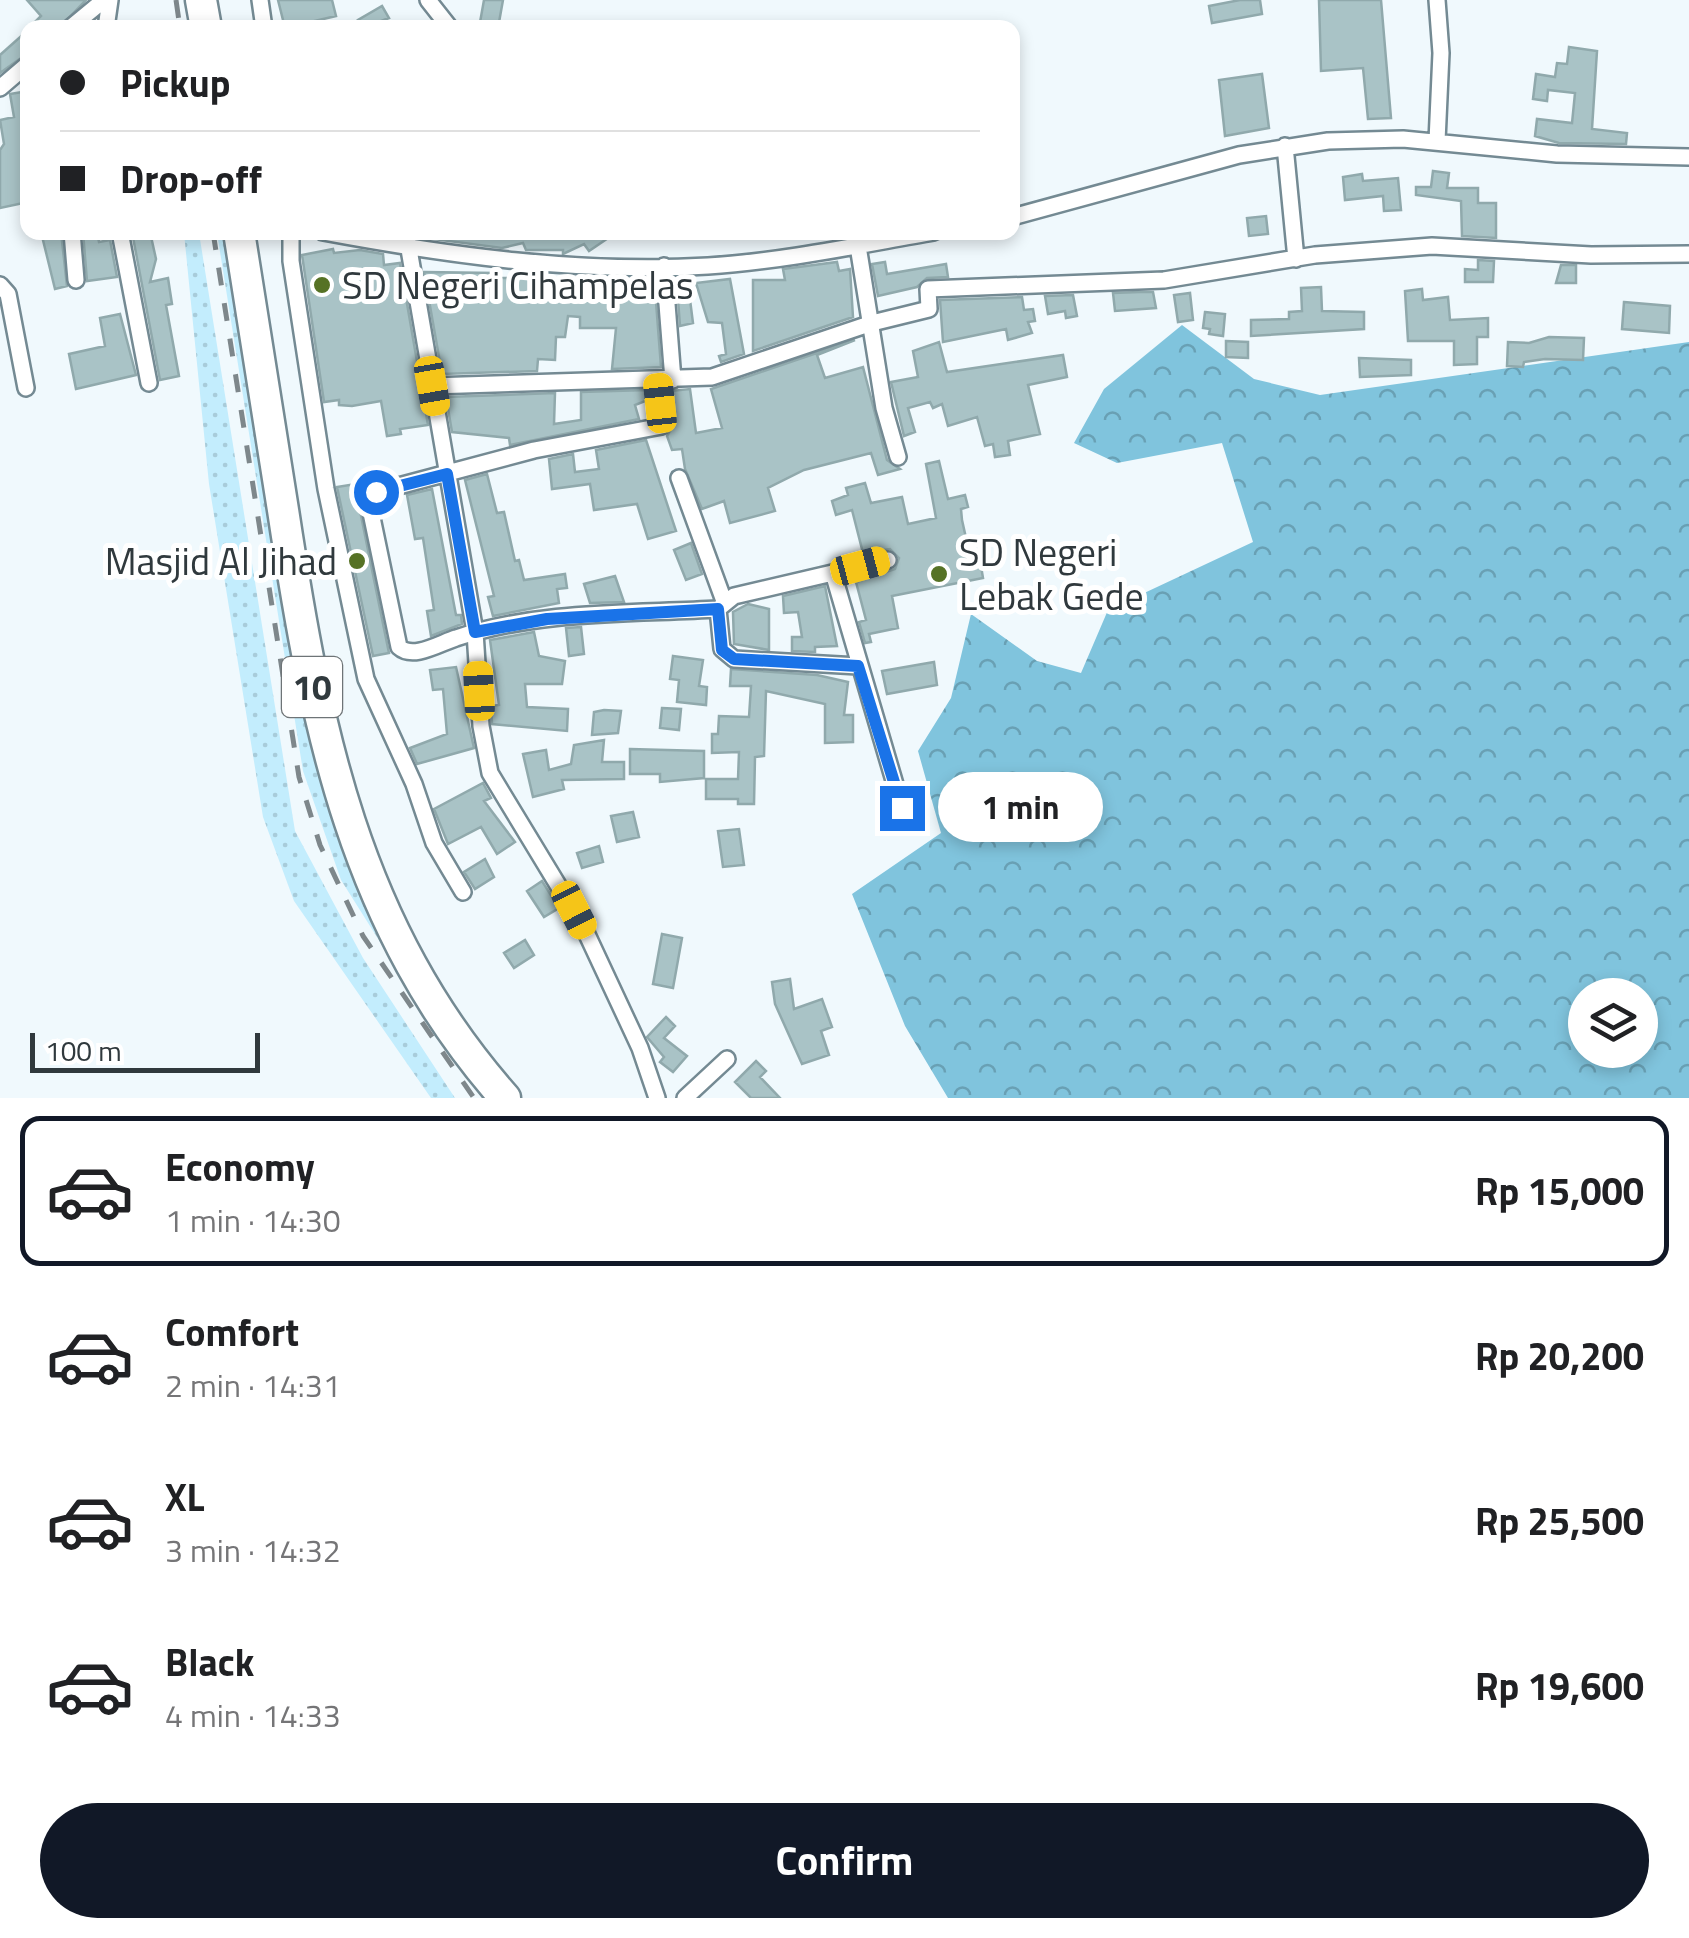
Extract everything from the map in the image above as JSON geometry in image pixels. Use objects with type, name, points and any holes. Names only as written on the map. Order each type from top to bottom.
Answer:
[{"type":"highway","name":"10","points":[[241,240],[305,654],[332,773],[394,935],[446,1022],[505,1098]]},
{"type":"street","points":[[81,20],[107,0]]},
{"type":"street","points":[[428,0],[444,20]]},
{"type":"street","points":[[1437,0],[1441,53],[1437,141]]},
{"type":"street","points":[[0,88],[20,71]]},
{"type":"street","points":[[1020,215],[1285,146],[1358,138],[1437,141],[1557,154],[1689,157]]},
{"type":"street","points":[[1285,146],[1296,259]]},
{"type":"street","points":[[73,240],[76,280]]},
{"type":"street","points":[[122,240],[150,383]]},
{"type":"street","points":[[291,240],[291,262],[326,489],[350,619],[373,701],[406,766],[434,843],[464,892]]},
{"type":"street","points":[[656,1098],[640,1048],[584,928],[490,773],[481,726],[475,632],[407,240],[498,258],[707,266],[891,240]]},
{"type":"street","points":[[858,246],[884,408],[898,457]]},
{"type":"street","points":[[432,386],[665,380],[738,371],[872,322],[929,309],[928,289],[1164,280],[1296,259],[1432,246],[1590,255],[1689,254]]},
{"type":"street","points":[[664,266],[662,426],[534,450],[376,492],[370,508],[402,652],[413,653],[475,632],[547,619],[721,605],[888,560]]},
{"type":"street","points":[[0,285],[8,294],[26,388]]},
{"type":"street","points":[[679,478],[721,605],[722,650],[734,659],[858,666]]},
{"type":"street","points":[[833,573],[902,808]]},
{"type":"street","points":[[686,1098],[726,1060]]},
{"type":"shaded area","points":[[185,240],[200,240],[295,831],[363,958],[455,1098],[431,1098],[294,901],[263,817],[209,484]]},
{"type":"shaded area","points":[[218,240],[229,240],[284,604],[317,767],[342,849],[370,914],[433,1026],[341,880],[303,771]]},
{"type":"green space","points":[[1182,325],[1254,379],[1320,395],[1689,342],[1689,1098],[948,1098],[905,1026],[852,894],[941,833],[918,751],[951,698],[971,614],[1037,661],[1081,673],[1108,610],[1253,542],[1222,443],[1117,463],[1074,443],[1104,389]]},
{"type":"building","points":[[27,0],[86,0],[67,20],[37,20],[41,16]]},
{"type":"building","points":[[278,0],[332,0],[336,16],[319,20],[283,20]]},
{"type":"building","points":[[484,0],[503,0],[499,20],[480,20]]},
{"type":"building","points":[[1260,0],[1262,14],[1212,23],[1209,6]]},
{"type":"building","points":[[1319,0],[1381,0],[1391,118],[1368,119],[1363,68],[1321,71]]},
{"type":"building","points":[[382,6],[389,18],[384,20],[358,20]]},
{"type":"building","points":[[20,37],[20,59],[0,73],[0,55]]},
{"type":"building","points":[[1569,47],[1597,51],[1592,129],[1627,133],[1626,144],[1559,143],[1535,136],[1537,119],[1572,123],[1575,93],[1548,90],[1547,101],[1533,99],[1536,74],[1555,77],[1557,63],[1567,64]]},
{"type":"building","points":[[1262,74],[1269,128],[1225,136],[1219,80]]},
{"type":"building","points":[[20,92],[20,204],[0,208],[0,150],[4,144],[0,120],[14,117],[10,94]]},
{"type":"building","points":[[1433,171],[1449,173],[1447,188],[1478,188],[1478,203],[1496,203],[1496,238],[1462,236],[1461,201],[1416,195],[1416,187],[1431,187]]},
{"type":"building","points":[[1362,174],[1363,181],[1398,178],[1401,210],[1384,211],[1383,196],[1345,200],[1343,177]]},
{"type":"building","points":[[1266,216],[1268,234],[1249,236],[1247,218]]},
{"type":"building","points":[[43,240],[62,240],[67,286],[55,289]]},
{"type":"building","points":[[84,240],[110,240],[117,277],[87,281]]},
{"type":"building","points":[[134,240],[152,240],[156,259],[150,282],[168,278],[172,304],[166,305],[179,376],[160,380]]},
{"type":"building","points":[[441,240],[605,240],[589,251],[584,244],[563,254],[563,250],[526,250],[523,243],[502,248]]},
{"type":"building","points":[[333,249],[334,253],[360,250],[383,254],[384,265],[400,263],[428,425],[400,429],[401,434],[387,436],[381,401],[352,406],[339,405],[339,400],[324,402],[302,255]]},
{"type":"building","points":[[1478,260],[1494,261],[1493,282],[1465,282],[1465,269],[1478,270]]},
{"type":"building","points":[[837,262],[839,271],[850,269],[853,317],[753,351],[753,280],[785,280],[783,269]]},
{"type":"building","points":[[885,262],[887,274],[946,264],[948,277],[927,278],[917,287],[878,296],[872,264]]},
{"type":"building","points":[[1561,265],[1576,265],[1576,283],[1556,283]]},
{"type":"building","points":[[424,272],[497,273],[484,278],[575,278],[575,284],[655,289],[661,367],[612,369],[616,328],[580,328],[580,317],[568,316],[565,337],[556,337],[555,360],[538,359],[537,371],[442,374]]},
{"type":"building","points":[[730,279],[744,354],[721,362],[719,356],[726,354],[722,323],[708,322],[696,283]]},
{"type":"building","points":[[688,284],[693,323],[680,326],[677,286]]},
{"type":"building","points":[[1321,287],[1322,311],[1364,312],[1364,329],[1251,336],[1251,320],[1289,319],[1289,312],[1302,311],[1301,288]]},
{"type":"building","points":[[1422,289],[1423,300],[1448,297],[1450,320],[1488,318],[1488,337],[1477,337],[1477,364],[1454,365],[1454,341],[1408,341],[1405,291]]},
{"type":"building","points":[[1153,292],[1156,308],[1115,311],[1113,293]]},
{"type":"building","points":[[1190,293],[1193,320],[1178,322],[1174,295]]},
{"type":"building","points":[[1073,295],[1077,316],[1066,318],[1065,311],[1048,314],[1045,296]]},
{"type":"building","points":[[1022,297],[1024,310],[1033,309],[1035,321],[1028,322],[1032,333],[1008,340],[1006,329],[943,342],[940,300]]},
{"type":"building","points":[[1624,302],[1670,306],[1669,333],[1622,329]]},
{"type":"building","points":[[1205,312],[1225,314],[1223,336],[1209,334],[1210,329],[1203,328]]},
{"type":"building","points":[[120,314],[136,375],[76,389],[69,354],[105,346],[100,318]]},
{"type":"building","points":[[1549,337],[1584,338],[1583,360],[1545,359],[1524,362],[1523,367],[1507,366],[1508,342],[1529,343]]},
{"type":"building","points":[[855,340],[817,355],[825,378],[863,367],[887,460],[900,469],[878,475],[871,453],[804,470],[768,488],[775,511],[730,523],[724,501],[702,509],[685,469],[682,449],[672,450],[667,436],[673,426],[670,391],[690,389],[696,433],[722,428],[711,389]]},
{"type":"building","points":[[1226,341],[1248,342],[1248,358],[1226,357]]},
{"type":"building","points":[[939,342],[947,372],[1063,355],[1067,377],[1028,385],[1040,434],[1008,441],[1010,455],[995,457],[993,444],[985,446],[977,417],[948,426],[942,404],[933,408],[930,402],[908,408],[915,432],[904,436],[891,382],[918,377],[913,351]]},
{"type":"building","points":[[1359,358],[1411,360],[1411,375],[1360,377]]},
{"type":"building","points":[[648,390],[648,400],[635,405],[639,419],[510,445],[509,438],[452,432],[446,397],[555,393],[554,424],[581,420],[581,392]]},
{"type":"building","points":[[646,440],[676,531],[648,539],[637,504],[594,510],[590,484],[552,489],[549,459],[573,454],[575,472],[599,469],[596,450]]},
{"type":"building","points":[[939,461],[948,499],[965,495],[968,507],[961,509],[962,520],[970,556],[979,554],[983,578],[892,596],[898,628],[869,634],[871,642],[865,643],[859,622],[866,620],[856,582],[895,569],[899,558],[890,549],[863,553],[852,510],[836,515],[832,501],[848,495],[846,488],[865,483],[871,503],[902,497],[908,524],[936,518],[926,464]]},
{"type":"building","points":[[487,474],[497,513],[504,512],[515,561],[519,560],[524,580],[565,574],[567,588],[557,589],[559,603],[493,616],[488,597],[494,596],[465,480]]},
{"type":"building","points":[[368,482],[363,496],[357,496],[389,653],[373,656],[337,487]]},
{"type":"building","points":[[432,489],[456,615],[461,615],[462,624],[431,636],[427,611],[434,610],[423,538],[415,539],[407,495]]},
{"type":"building","points":[[691,543],[702,574],[686,580],[674,550]]},
{"type":"building","points":[[615,576],[624,602],[590,603],[584,584]]},
{"type":"building","points":[[825,586],[837,646],[815,647],[815,652],[792,651],[792,637],[802,637],[798,612],[784,613],[783,596]]},
{"type":"building","points":[[748,604],[769,609],[769,650],[734,644],[733,612]]},
{"type":"building","points":[[581,627],[584,654],[569,656],[566,628]]},
{"type":"building","points":[[534,632],[539,656],[565,661],[562,684],[525,684],[527,707],[568,709],[567,731],[492,724],[491,706],[499,705],[490,640]]},
{"type":"building","points":[[673,656],[703,660],[699,686],[707,687],[706,705],[677,702],[679,680],[670,679]]},
{"type":"building","points":[[934,662],[937,685],[887,694],[882,671]]},
{"type":"building","points":[[456,667],[474,748],[417,764],[410,748],[447,734],[443,689],[433,690],[430,670]]},
{"type":"building","points":[[731,669],[817,675],[848,682],[844,715],[853,715],[853,742],[825,743],[825,704],[766,691],[764,756],[755,757],[754,804],[738,804],[738,799],[706,799],[706,779],[738,779],[739,752],[712,753],[712,734],[718,734],[719,716],[749,717],[751,686],[730,686]]},
{"type":"building","points":[[662,708],[681,709],[679,730],[660,728]]},
{"type":"building","points":[[621,711],[618,733],[592,735],[594,712]]},
{"type":"building","points":[[604,740],[602,762],[624,762],[624,779],[562,780],[564,789],[533,797],[523,754],[546,750],[549,770],[571,764],[574,745]]},
{"type":"building","points":[[630,749],[704,751],[704,778],[660,782],[660,774],[630,774]]},
{"type":"building","points":[[483,783],[491,798],[484,801],[515,842],[497,854],[481,827],[448,844],[434,809]]},
{"type":"building","points":[[633,812],[639,837],[617,842],[611,816]]},
{"type":"building","points":[[739,829],[744,865],[723,867],[718,831]]},
{"type":"building","points":[[599,846],[603,862],[582,868],[577,853]]},
{"type":"building","points":[[485,859],[494,877],[475,889],[464,872]]},
{"type":"building","points":[[542,881],[559,908],[544,917],[527,891]]},
{"type":"building","points":[[662,934],[682,938],[673,988],[653,984]]},
{"type":"building","points":[[525,940],[534,955],[514,968],[504,953]]},
{"type":"building","points":[[790,979],[794,1009],[822,999],[832,1027],[821,1031],[829,1055],[802,1064],[775,1004],[772,982]]},
{"type":"building","points":[[666,1017],[675,1026],[664,1038],[687,1056],[673,1072],[660,1062],[664,1057],[647,1037]]},
{"type":"building","points":[[756,1061],[766,1071],[760,1077],[780,1098],[751,1098],[735,1082]]},
{"type":"railway","points":[[176,0],[179,20]]},
{"type":"railway","points":[[214,240],[299,777],[320,845],[363,936],[474,1098]]},
{"type":"place","name":"SD Negeri Cihampelas","points":[[322,285]]},
{"type":"place","name":"Masjid Al Jihad","points":[[357,561]]},
{"type":"place","name":"SD Negeri Lebak Gede","points":[[939,574]]},
{"type":"route","points":[[376,492],[447,474],[475,632],[547,619],[718,609],[726,656],[858,666],[902,808]]}]
